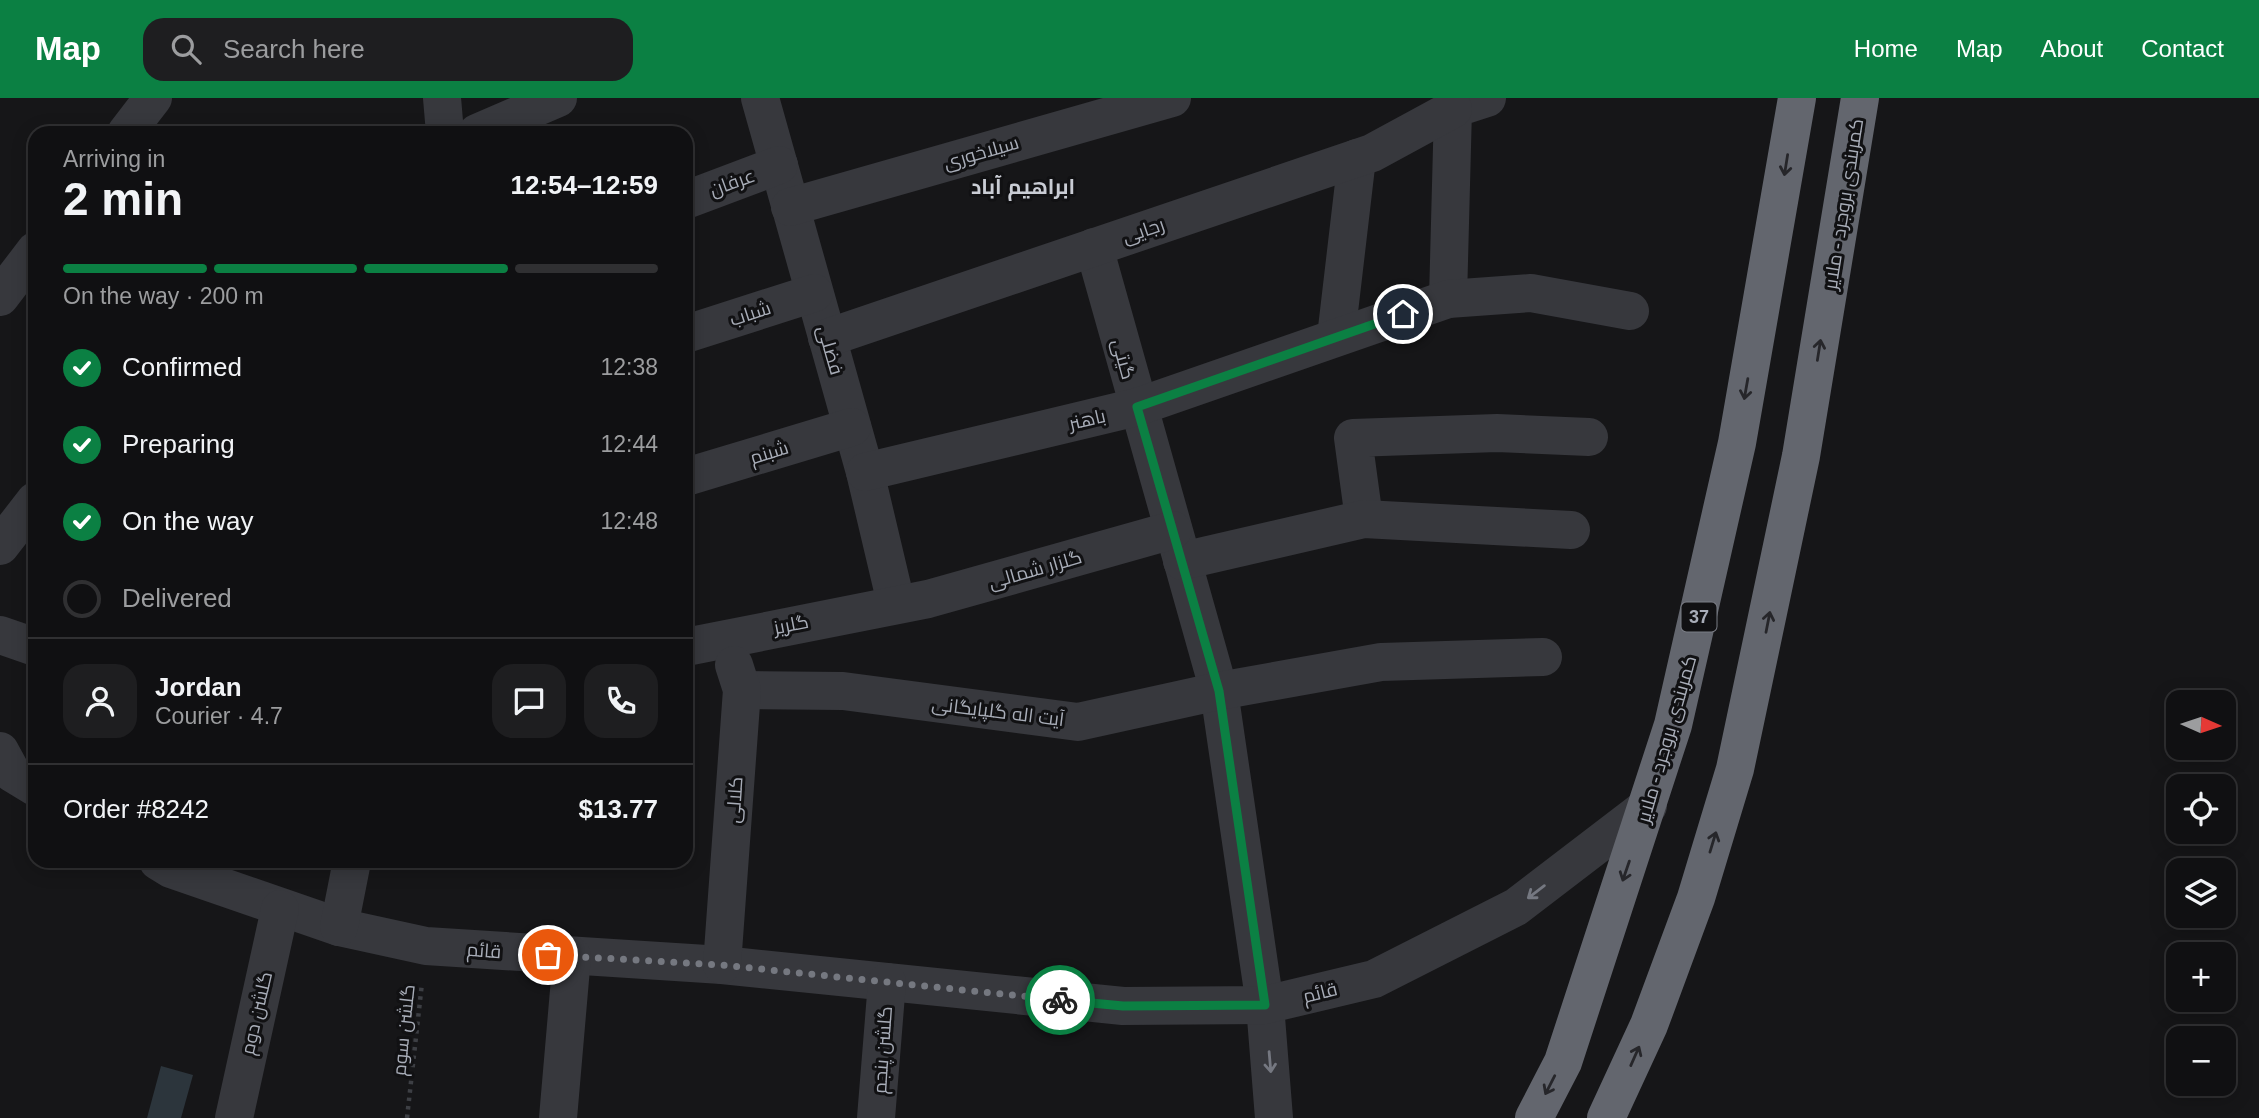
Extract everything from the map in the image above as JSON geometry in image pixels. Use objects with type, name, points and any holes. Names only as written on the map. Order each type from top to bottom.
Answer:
[{"type":"highway","name":"کمربندی بروجرد - ملایر","points":[[1534,1118],[1563,1062],[1673,724],[1717,535],[1773,242],[1797,98]]},
{"type":"highway","name":"کمربندی بروجرد - ملایر","points":[[1606,1118],[1649,1025],[1696,898],[1734,769],[1801,456],[1860,98]]},
{"type":"street","points":[[131,126],[153,98]]},
{"type":"street","points":[[442,98],[444,126]]},
{"type":"street","points":[[493,126],[558,98]]},
{"type":"street","name":"فضلی","points":[[760,98],[865,472],[896,603]]},
{"type":"street","name":"سیلاخوری","points":[[790,207],[1172,98]]},
{"type":"street","points":[[1448,299],[1470,103]]},
{"type":"street","name":"رجایی","points":[[827,338],[1357,158],[1470,103]]},
{"type":"street","points":[[1336,337],[1357,158]]},
{"type":"street","name":"عرفان","points":[[693,197],[779,165]]},
{"type":"street","name":"گیتی","points":[[1094,247],[1219,691],[1265,1005],[1275,1118]]},
{"type":"street","points":[[0,297],[28,260]]},
{"type":"street","name":"شباب","points":[[693,332],[814,293]]},
{"type":"street","name":"باهنر","points":[[865,472],[1137,407],[1448,299],[1531,293],[1630,311]]},
{"type":"street","name":"شبنم","points":[[693,475],[852,427]]},
{"type":"street","points":[[1364,519],[1353,438],[1497,433],[1589,437]]},
{"type":"street","points":[[0,545],[28,511]]},
{"type":"street","name":"گلزار شمالی","points":[[896,603],[928,599],[1177,546],[1364,519],[1571,530]]},
{"type":"street","name":"گلریز","points":[[693,645],[896,603]]},
{"type":"street","points":[[0,635],[28,645]]},
{"type":"street","name":"کلالی","points":[[722,965],[742,690],[727,637]]},
{"type":"street","name":"آیت اله گلپایگانی","points":[[742,690],[843,691],[1078,722],[1219,691],[1381,662],[1542,657]]},
{"type":"street","name":"قائم","points":[[169,868],[280,909],[339,927],[426,946],[722,965],[1123,1006],[1265,1005],[1374,979],[1516,907],[1648,806]]},
{"type":"street","points":[[339,927],[351,868]]},
{"type":"street","name":"گلشن دوم","points":[[234,1118],[280,909]]},
{"type":"street","points":[[558,1118],[572,956]]},
{"type":"street","name":"گلشن پنجم","points":[[877,1118],[887,982]]},
{"type":"path","name":"گلشن سوم","points":[[407,1118],[426,946]]},
{"type":"shaded area","points":[[161,1066],[193,1075],[181,1118],[147,1118]]},
{"type":"way so far","points":[[548,955],[722,965],[1060,1000]]},
{"type":"district","name":"ابراهیم آباد","points":[[1023,187]]},
{"type":"route","points":[[1060,1000],[1123,1006],[1265,1005],[1219,691],[1137,407],[1403,314]]}]
